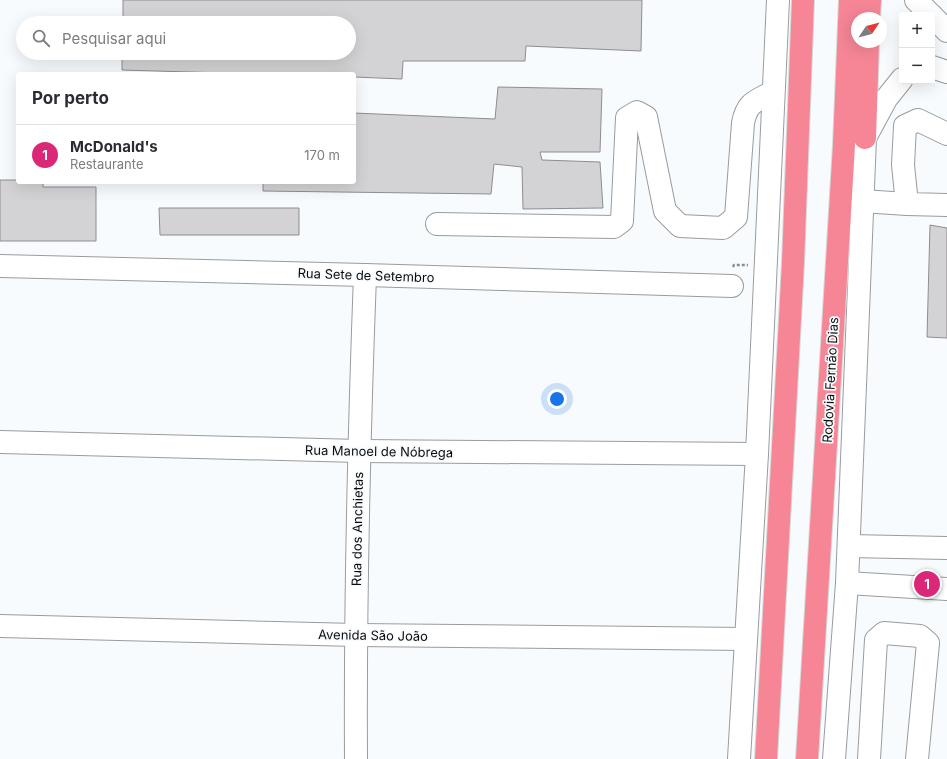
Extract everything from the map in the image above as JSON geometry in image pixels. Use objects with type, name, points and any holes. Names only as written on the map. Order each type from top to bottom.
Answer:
[{"type":"highway","points":[[766,759],[793,263],[804,0]]},
{"type":"highway","name":"Rodovia Fernão Dias","points":[[807,759],[844,153],[850,0]]},
{"type":"highway","points":[[869,12],[870,0]]},
{"type":"highway","points":[[865,138],[868,48]]},
{"type":"street","points":[[739,759],[757,454],[778,0]]},
{"type":"street","points":[[910,0],[910,12]]},
{"type":"street","points":[[916,0],[927,12]]},
{"type":"street","points":[[935,20],[947,31]]},
{"type":"street","points":[[935,67],[947,72]]},
{"type":"street","name":"Rodovia Fernão Dias","points":[[834,759],[849,546],[865,138],[886,99],[899,83]]},
{"type":"street","points":[[437,224],[614,227],[622,221],[628,118],[637,112],[646,117],[666,211],[680,226],[722,228],[736,217],[745,111],[751,104],[773,92]]},
{"type":"street","points":[[907,204],[903,165],[905,126],[918,120],[947,134]]},
{"type":"street","points":[[862,201],[947,205]]},
{"type":"street","name":"Rua Sete de Setembro","points":[[0,266],[732,286]]},
{"type":"street","name":"Rua dos Anchietas","points":[[356,759],[356,635],[359,451],[365,275]]},
{"type":"street","name":"Rua Manoel de Nóbrega","points":[[0,442],[359,451],[757,454]]},
{"type":"street","points":[[849,546],[947,548]]},
{"type":"street","points":[[847,583],[947,589]]},
{"type":"street","name":"Avenida São João","points":[[0,626],[356,635],[746,640]]},
{"type":"street","points":[[869,759],[876,640],[884,632],[920,636],[928,643],[917,759]]},
{"type":"building","points":[[123,0],[642,0],[641,51],[526,46],[525,61],[403,61],[402,79],[356,77],[356,72],[190,72],[122,70],[122,60],[356,60],[356,16],[123,16]]},
{"type":"building","points":[[498,87],[602,89],[600,152],[540,152],[542,160],[600,162],[603,208],[523,209],[522,167],[494,164],[491,194],[263,191],[263,184],[356,184],[356,113],[495,119]]},
{"type":"building","points":[[0,180],[16,180],[16,184],[43,184],[43,187],[96,187],[96,241],[0,241]]},
{"type":"building","points":[[159,208],[299,208],[299,235],[160,235]]},
{"type":"building","points":[[930,225],[947,228],[947,338],[927,337]]},
{"type":"place","name":"McDonald's","points":[[927,584]]}]
